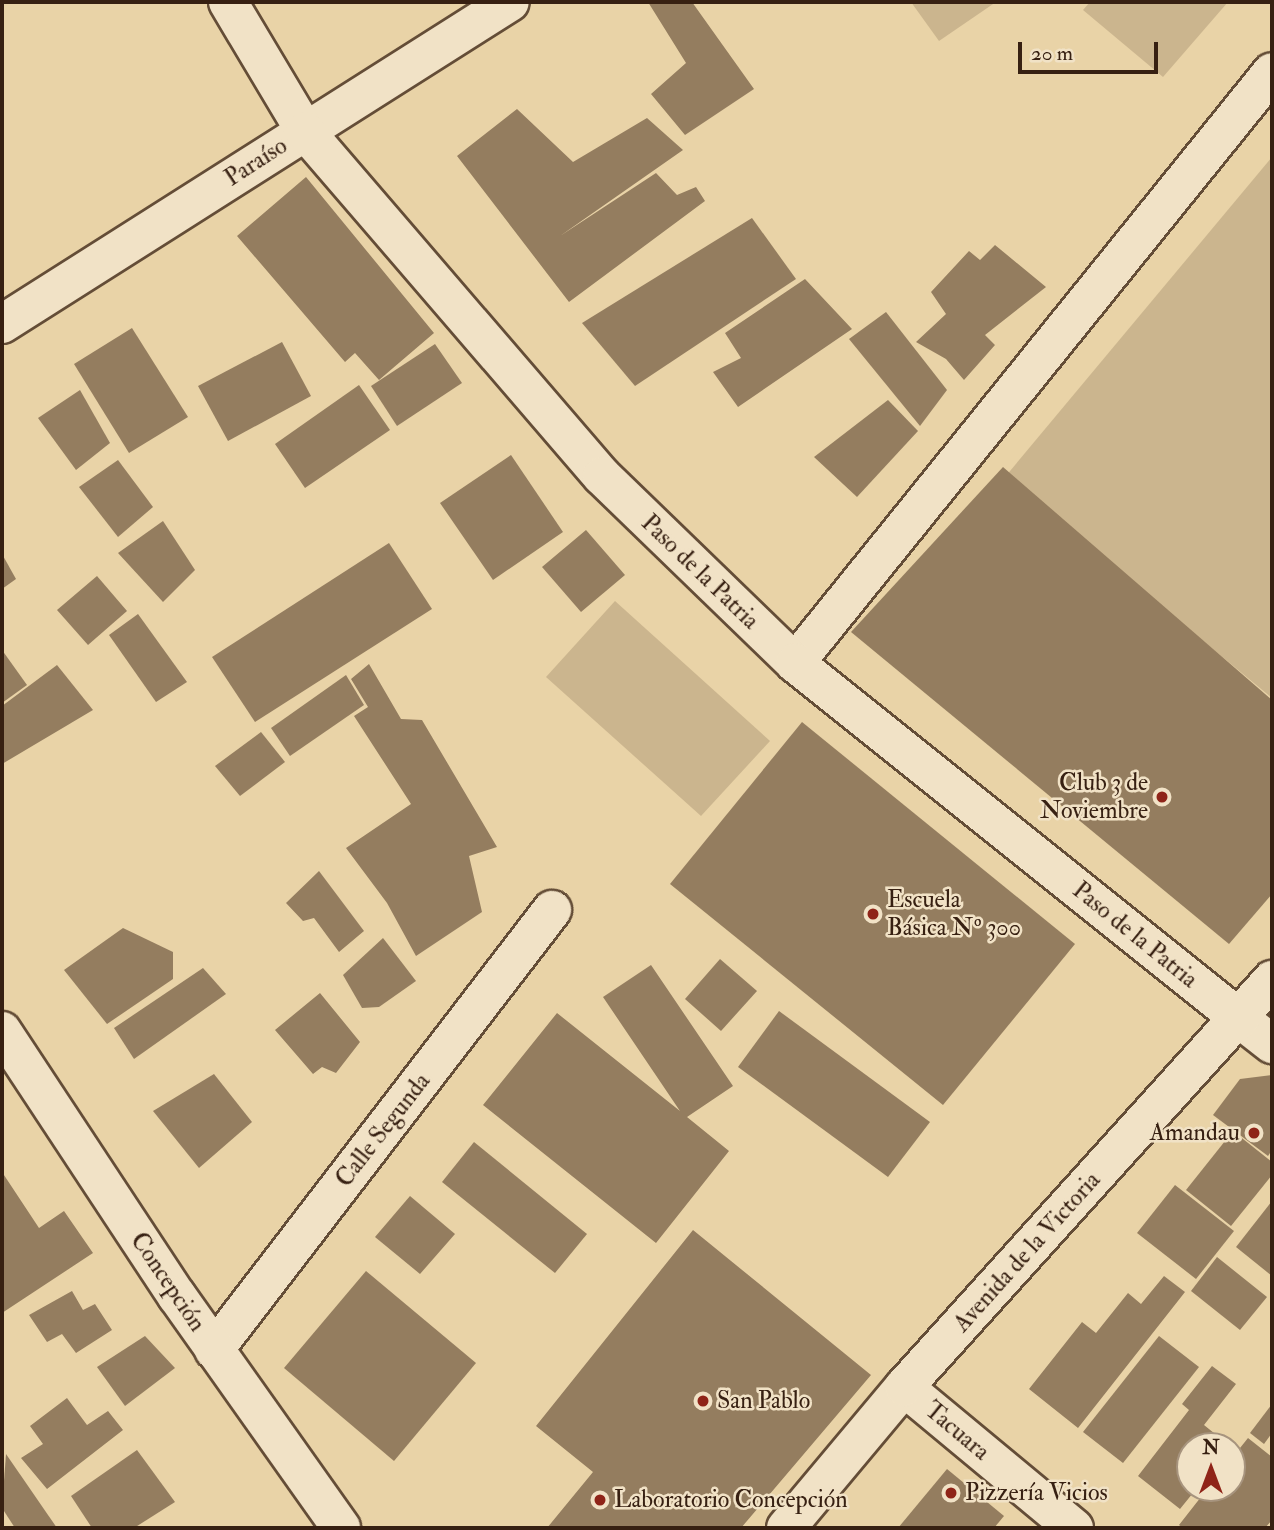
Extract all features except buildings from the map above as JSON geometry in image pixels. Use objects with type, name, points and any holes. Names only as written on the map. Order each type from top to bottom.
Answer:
[{"type":"street","name":"Paso de la Patria","points":[[228,2],[305,131],[602,476],[795,663],[1272,1044]]},
{"type":"street","name":"Paraíso","points":[[2,324],[510,2]]},
{"type":"street","points":[[795,663],[1272,72]]},
{"type":"street","name":"Calle Segunda","points":[[214,1350],[552,911]]},
{"type":"street","name":"Avenida de la Victoria","points":[[786,1528],[904,1387],[1240,1019],[1272,980]]},
{"type":"street","name":"Concepción","points":[[2,1031],[214,1350],[341,1528]]},
{"type":"street","name":"Tacuara","points":[[904,1387],[1074,1528]]},
{"type":"shaded area","points":[[911,2],[996,2],[939,41]]},
{"type":"shaded area","points":[[1090,2],[1228,2],[1163,77],[1083,10]]},
{"type":"shaded area","points":[[1272,157],[1272,698],[1005,477]]},
{"type":"shaded area","points":[[615,601],[770,741],[701,816],[546,677]]},
{"type":"place","name":"Club 3 de Noviembre","points":[[1162,797]]},
{"type":"place","name":"Escuela Básica Nº 300","points":[[873,914]]},
{"type":"place","name":"Amandau","points":[[1254,1133]]},
{"type":"place","name":"San Pablo","points":[[703,1401]]},
{"type":"place","name":"Pizzería Vicios","points":[[951,1493]]},
{"type":"place","name":"Laboratorio Concepción","points":[[600,1500]]}]
